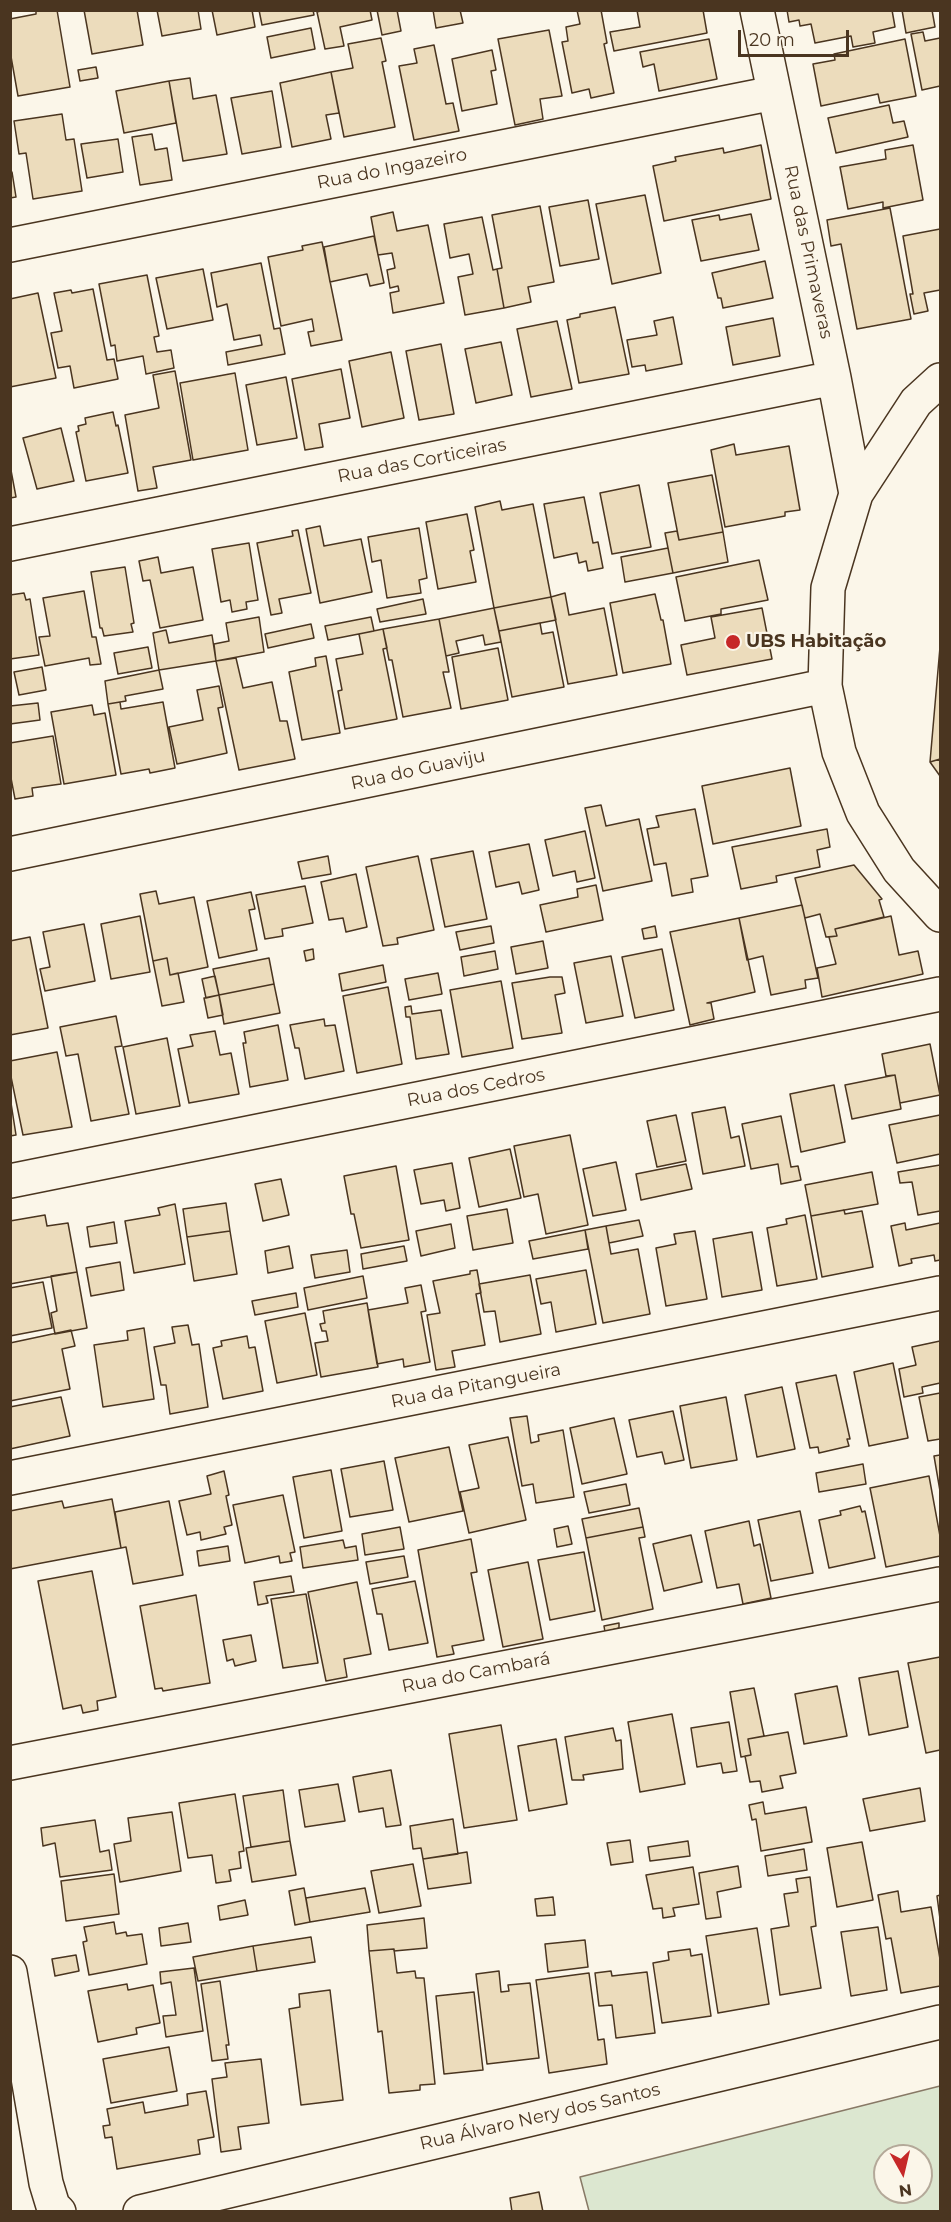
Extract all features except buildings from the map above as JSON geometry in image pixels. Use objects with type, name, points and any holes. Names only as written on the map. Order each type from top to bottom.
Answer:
[{"type":"street","name":"Rua das Primaveras","points":[[757,10],[856,494]]},
{"type":"street","name":"Rua do Ingazeiro","points":[[10,245],[774,93]]},
{"type":"street","name":"Rua das Corticeiras","points":[[10,544],[834,378]]},
{"type":"street","points":[[940,380],[915,402],[856,494],[828,588],[825,686],[839,752],[863,813],[899,870],[940,915]]},
{"type":"street","name":"Rua do Guaviju","points":[[10,854],[825,686]]},
{"type":"street","name":"Rua dos Cedros","points":[[10,1181],[940,994]]},
{"type":"street","name":"Rua da Pitangueira","points":[[10,1478],[940,1293]]},
{"type":"street","name":"Rua do Cambará","points":[[10,1763],[940,1584]]},
{"type":"street","points":[[10,1972],[46,2183],[53,2206],[59,2211]]},
{"type":"street","name":"Rua Álvaro Nery dos Santos","points":[[140,2211],[940,2022]]},
{"type":"green space","points":[[940,2086],[940,2211],[589,2211],[580,2177]]},
{"type":"place","name":"UBS Habitação","points":[[733,642]]}]
